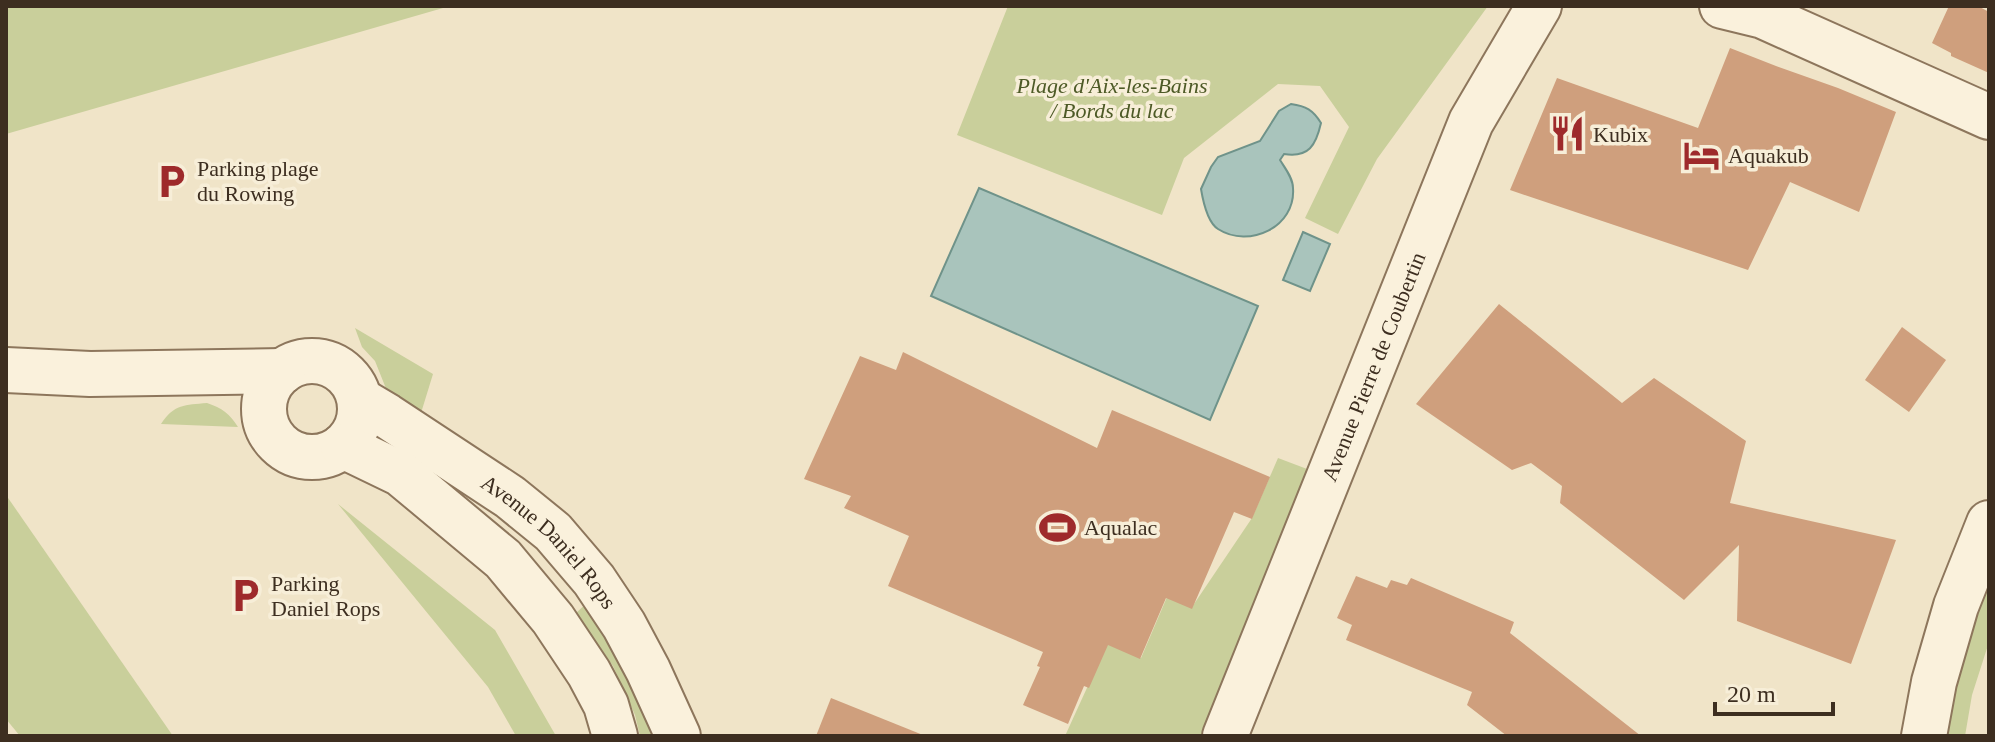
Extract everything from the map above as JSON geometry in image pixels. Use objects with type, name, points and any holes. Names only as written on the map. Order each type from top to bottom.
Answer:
[{"type":"street","name":"Avenue Pierre de Coubertin","points":[[1225,736],[1471,122],[1539,6]]},
{"type":"street","points":[[1722,6],[1763,16],[1989,117]]},
{"type":"street","points":[[304,361],[332,365],[345,374],[355,386],[360,400],[361,413],[352,437],[343,446],[316,457],[289,451],[278,442],[266,423],[267,395],[273,382],[283,371],[304,361]]},
{"type":"street","points":[[6,370],[90,374],[283,371]]},
{"type":"street","name":"Avenue Daniel Rops","points":[[360,400],[510,497],[553,532],[594,580],[624,625],[678,736]]},
{"type":"street","name":"Avenue Daniel Rops","points":[[343,446],[401,474],[503,559],[553,619],[589,673],[606,705],[615,736]]},
{"type":"street","points":[[1924,736],[1934,682],[1956,606],[1989,523]]},
{"type":"green space","points":[[6,6],[450,6],[6,134]]},
{"type":"green space","name":"Plage d'Aix-les-Bains / Bords du lac","points":[[1008,6],[1488,6],[1377,159],[1338,234],[1305,218],[1349,127],[1320,86],[1278,84],[1184,158],[1162,215],[957,135]]},
{"type":"green space","points":[[355,328],[433,374],[421,413],[387,391],[375,361],[362,347]]},
{"type":"green space","points":[[207,403],[225,412],[238,427],[161,424],[175,409]]},
{"type":"green space","points":[[1278,458],[1315,472],[1212,736],[1065,736],[1107,644],[1141,658],[1167,597],[1192,607],[1252,518]]},
{"type":"green space","points":[[6,495],[173,736],[20,736],[6,719]]},
{"type":"green space","points":[[338,504],[495,630],[556,736],[516,736],[488,687]]},
{"type":"green space","points":[[1989,572],[1989,642],[1972,695],[1965,736],[1945,736],[1952,694]]},
{"type":"green space","points":[[589,601],[667,736],[640,736],[635,715],[613,666],[576,613]]},
{"type":"water","points":[[1291,104],[1309,109],[1321,123],[1310,148],[1300,154],[1284,154],[1280,160],[1293,184],[1292,202],[1287,214],[1268,231],[1256,235],[1230,235],[1218,229],[1208,216],[1201,189],[1211,167],[1218,157],[1260,141],[1279,111]]},
{"type":"water","points":[[979,188],[1258,306],[1210,420],[931,296]]},
{"type":"water","points":[[1303,232],[1330,244],[1310,291],[1283,280]]},
{"type":"building","points":[[1949,6],[1978,6],[1989,12],[1989,73],[1951,56],[1951,53],[1932,43]]},
{"type":"building","name":"Aquakub","points":[[1730,48],[1896,112],[1859,212],[1790,182],[1748,270],[1510,190],[1557,78],[1698,128]]},
{"type":"building","points":[[1499,304],[1622,403],[1654,378],[1746,441],[1730,503],[1896,540],[1851,664],[1737,621],[1739,545],[1684,600],[1560,503],[1562,486],[1531,463],[1512,470],[1416,404]]},
{"type":"building","points":[[1902,327],[1946,360],[1909,412],[1865,380]]},
{"type":"building","name":"Aqualac","points":[[903,352],[1097,448],[1112,410],[1270,477],[1252,519],[1234,512],[1192,609],[1166,598],[1140,659],[1108,645],[1089,688],[1084,686],[1068,724],[1023,705],[1040,667],[1037,666],[1043,652],[888,586],[909,536],[844,508],[851,496],[804,479],[860,356],[896,370]]},
{"type":"building","points":[[1356,576],[1387,588],[1391,580],[1407,585],[1411,578],[1514,622],[1510,633],[1641,736],[1507,736],[1467,705],[1472,692],[1346,640],[1352,625],[1337,618]]},
{"type":"building","points":[[831,698],[923,735],[923,736],[816,736]]},
{"type":"place","name":"Kubix","points":[[1567,134]]},
{"type":"place","name":"Aquakub","points":[[1702,155]]},
{"type":"place","name":"Parking plage du Rowing","points":[[171,181]]},
{"type":"place","name":"Aqualac","points":[[1058,527]]},
{"type":"place","name":"Parking Daniel Rops","points":[[245,596]]}]
